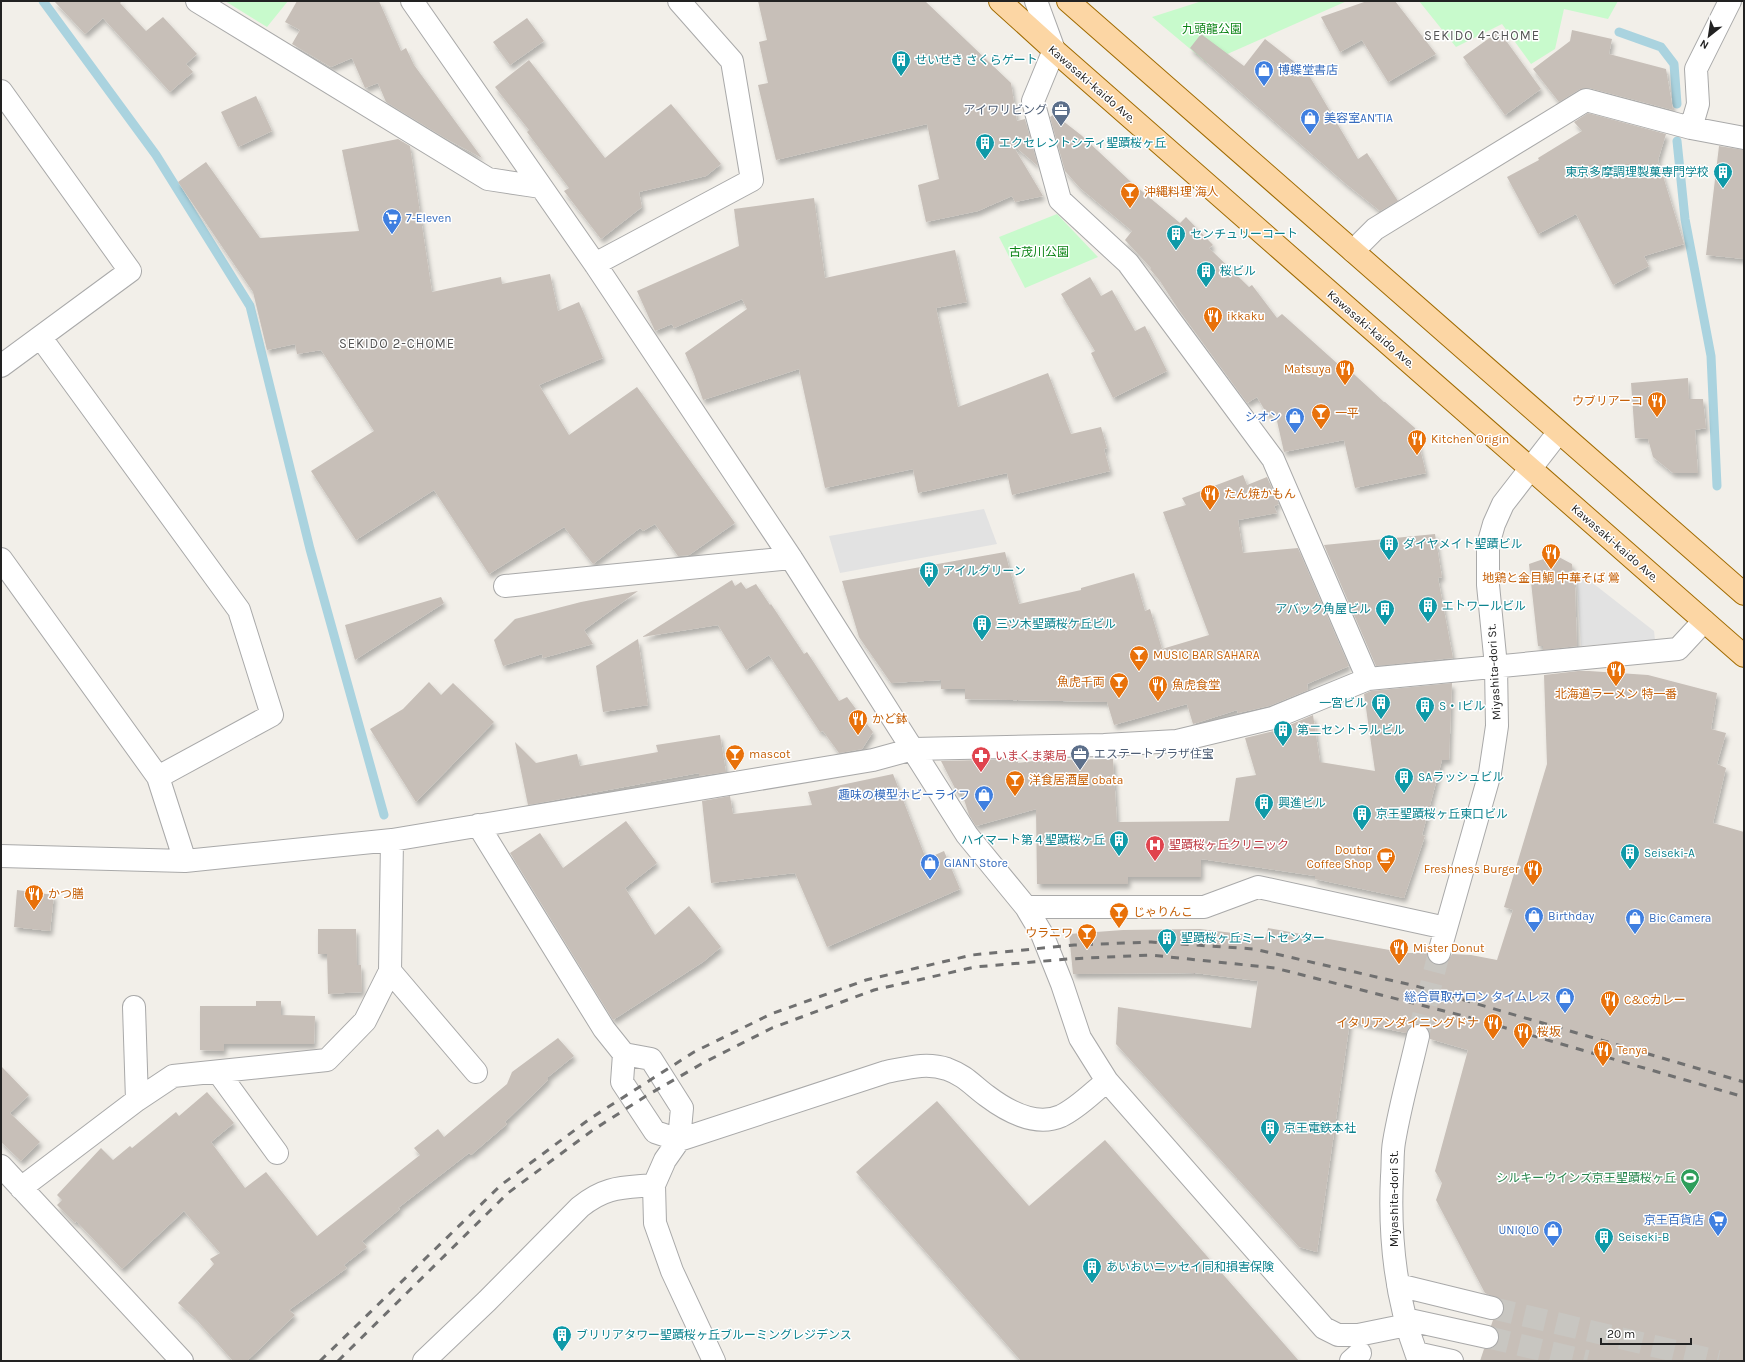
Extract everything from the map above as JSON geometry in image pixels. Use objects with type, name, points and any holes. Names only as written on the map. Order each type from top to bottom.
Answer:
[{"type":"main road","name":"Kawasaki-kaido Ave.","points":[[1000,1],[1744,656]]},
{"type":"main road","points":[[1068,1],[1558,433],[1744,594]]},
{"type":"street","points":[[196,1],[488,179],[541,187]]},
{"type":"street","points":[[412,1],[595,264],[791,558],[967,835],[1026,907],[1045,941],[1062,984],[1080,1038],[1107,1081],[1324,1328],[1338,1335],[1358,1335],[1406,1322],[1487,1337]]},
{"type":"street","points":[[595,264],[752,180],[732,61],[679,1]]},
{"type":"street","points":[[1036,1],[1054,50],[1033,101],[1060,200],[1128,263],[1273,459],[1368,679]]},
{"type":"street","points":[[1691,128],[1698,104],[1696,69],[1730,1]]},
{"type":"street","points":[[1,91],[130,271],[42,338],[1,366]]},
{"type":"street","points":[[1353,251],[1375,229],[1586,100],[1691,128],[1744,138]]},
{"type":"street","points":[[42,338],[239,610],[272,715],[158,777]]},
{"type":"street","name":"Miyashita-dori St.","points":[[1439,953],[1490,773],[1497,726],[1496,666],[1488,585],[1488,545],[1494,524],[1503,504],[1558,433]]},
{"type":"street","points":[[505,586],[791,558]]},
{"type":"street","points":[[1,559],[158,777],[185,861]]},
{"type":"street","points":[[4,852],[185,861],[392,840],[873,760],[913,749],[1104,745],[1177,741],[1273,718],[1368,679],[1678,649],[1704,621]]},
{"type":"street","points":[[478,825],[604,1029],[624,1054],[651,1059],[682,1108],[679,1140],[665,1160],[654,1185],[655,1223],[672,1271],[714,1361]]},
{"type":"street","points":[[21,1188],[137,1100],[173,1076],[327,1060],[364,1021],[390,971],[392,840]]},
{"type":"street","points":[[1026,907],[1204,907],[1258,887],[1446,928]]},
{"type":"street","points":[[390,971],[476,1072]]},
{"type":"street","points":[[134,1007],[137,1100]]},
{"type":"street","name":"Miyashita-dori St.","points":[[1417,1357],[1406,1322],[1398,1285],[1392,1239],[1391,1192],[1394,1144],[1402,1097],[1418,1036]]},
{"type":"street","points":[[624,1054],[622,1082],[655,1132],[679,1140],[886,1072],[921,1065],[946,1069],[968,1079],[985,1095],[1001,1106],[1020,1115],[1040,1120],[1060,1116],[1077,1106],[1107,1081]]},
{"type":"street","points":[[218,1072],[277,1153]]},
{"type":"street","points":[[1,1166],[182,1361]]},
{"type":"street","points":[[424,1361],[487,1301],[575,1212],[594,1196],[612,1189],[654,1185]]},
{"type":"street","points":[[1398,1285],[1492,1308]]},
{"type":"street","points":[[1417,1357],[1452,1361]]},
{"type":"green space","points":[[225,1],[288,1],[267,27]]},
{"type":"green space","name":"九頭龍公園","points":[[1202,1],[1347,1],[1207,63],[1152,17]]},
{"type":"green space","points":[[1419,1],[1618,1],[1608,19],[1564,9],[1555,49],[1531,64],[1502,24],[1456,47]]},
{"type":"green space","name":"古茂川公園","points":[[1057,214],[1098,257],[1025,288],[999,237]]},
{"type":"shaded area","points":[[984,509],[997,544],[840,573],[829,536]]},
{"type":"shaded area","points":[[1576,570],[1654,631],[1655,640],[1581,646]]},
{"type":"building","points":[[54,1],[122,1],[120,3],[146,31],[163,17],[197,54],[186,64],[193,72],[170,92],[103,18],[85,34]]},
{"type":"building","points":[[297,1],[379,1],[401,51],[406,48],[414,65],[482,158],[445,138],[386,102],[378,83],[365,88],[352,58],[331,67],[292,44],[300,30],[285,22]]},
{"type":"building","name":"せいせき さくらゲート","points":[[758,1],[925,1],[1011,83],[1017,121],[1025,119],[1038,166],[1012,144],[1043,196],[1015,202],[1012,196],[978,211],[926,222],[918,185],[939,179],[927,124],[776,160],[758,85],[768,83],[759,42],[767,40]]},
{"type":"building","points":[[1367,1],[1395,1],[1436,54],[1388,82],[1362,40],[1340,52],[1321,17]]},
{"type":"building","points":[[527,18],[544,41],[510,65],[493,42]]},
{"type":"building","points":[[1572,30],[1612,39],[1609,54],[1666,69],[1673,110],[1589,88],[1580,89],[1559,102],[1533,69],[1570,41]]},
{"type":"building","points":[[1499,31],[1541,89],[1505,115],[1463,57]]},
{"type":"building","points":[[1201,34],[1244,66],[1265,39],[1307,72],[1358,159],[1367,153],[1398,201],[1380,211],[1346,184],[1190,48]]},
{"type":"building","points":[[529,60],[605,158],[671,104],[721,164],[706,176],[639,192],[642,207],[601,239],[564,191],[569,188],[527,132],[529,130],[495,87]]},
{"type":"building","points":[[256,96],[272,131],[238,147],[221,112]]},
{"type":"building","points":[[1588,113],[1666,134],[1658,160],[1684,244],[1644,256],[1649,266],[1613,285],[1576,214],[1538,234],[1507,177],[1539,160],[1538,158],[1582,131],[1574,122]]},
{"type":"building","points":[[1054,114],[1081,135],[1131,182],[1180,223],[1186,217],[1213,245],[1209,248],[1249,287],[1252,285],[1277,318],[1282,314],[1339,365],[1343,364],[1415,428],[1426,473],[1355,488],[1344,440],[1284,452],[1275,412],[1267,414],[1257,397],[1247,403],[1178,309],[1160,281],[1150,269],[1151,268],[1125,240],[1132,231],[1080,188],[1065,171],[1050,117]]},
{"type":"building","points":[[398,139],[410,146],[432,292],[501,277],[502,284],[550,274],[558,311],[579,302],[603,358],[539,385],[569,435],[637,387],[735,523],[689,555],[678,556],[655,524],[643,531],[640,528],[593,564],[564,527],[489,574],[434,490],[356,540],[311,471],[374,431],[321,350],[297,354],[295,344],[267,350],[253,292],[178,182],[206,162],[260,238],[359,231],[342,150]]},
{"type":"building","name":"東京多摩調理製菓専門学校","points":[[1719,146],[1744,150],[1744,259],[1706,255]]},
{"type":"building","points":[[814,198],[825,278],[955,250],[967,302],[936,308],[958,407],[1048,373],[1071,434],[1101,427],[1107,448],[1104,449],[1110,471],[1012,495],[1007,473],[918,493],[913,469],[825,488],[799,369],[703,400],[685,353],[747,309],[742,299],[674,328],[672,324],[655,331],[637,291],[739,246],[734,209]]},
{"type":"building","points":[[1090,277],[1101,296],[1112,290],[1135,331],[1145,326],[1167,371],[1113,398],[1091,353],[1095,351],[1061,294]]},
{"type":"building","points":[[1688,378],[1689,399],[1703,399],[1706,428],[1695,430],[1698,473],[1673,473],[1653,457],[1648,439],[1635,438],[1631,383]]},
{"type":"building","points":[[1243,475],[1247,485],[1267,477],[1279,504],[1274,506],[1277,513],[1238,520],[1243,553],[1298,548],[1349,666],[1307,684],[1308,690],[1269,706],[1238,713],[1237,710],[1193,724],[1187,704],[1114,725],[1107,702],[965,699],[965,689],[941,689],[941,680],[891,683],[859,637],[842,581],[1005,552],[1019,604],[1081,590],[1081,588],[1134,573],[1145,611],[1150,609],[1162,649],[1209,635],[1163,512],[1186,505],[1182,498]]},
{"type":"building","points":[[1435,534],[1442,577],[1438,578],[1453,658],[1376,666],[1324,545]]},
{"type":"building","points":[[1555,555],[1572,564],[1575,587],[1577,646],[1543,650],[1543,646],[1538,646],[1529,564]]},
{"type":"building","points":[[732,580],[735,586],[741,582],[746,589],[756,584],[804,654],[807,652],[839,701],[847,697],[873,732],[862,749],[839,753],[823,731],[820,732],[769,655],[746,670],[718,625],[642,637]]},
{"type":"building","points":[[638,591],[584,630],[593,644],[543,658],[542,654],[503,666],[494,640],[515,619],[581,602]]},
{"type":"building","points":[[441,597],[444,603],[355,660],[345,625]]},
{"type":"building","points":[[638,639],[648,705],[603,712],[596,666]]},
{"type":"building","points":[[1578,671],[1648,675],[1717,693],[1711,729],[1726,733],[1717,764],[1726,768],[1713,823],[1744,832],[1744,1361],[1480,1361],[1484,1349],[1491,1349],[1499,1340],[1499,1333],[1496,1328],[1491,1326],[1493,1320],[1501,1316],[1504,1311],[1504,1305],[1500,1299],[1485,1293],[1436,1200],[1442,1183],[1435,1171],[1468,1050],[1430,1039],[1430,1032],[1427,1027],[1421,1024],[1414,1024],[1409,1027],[1406,1033],[1350,1021],[1317,1252],[1299,1247],[1116,1044],[1118,1007],[1251,1028],[1258,981],[1195,973],[1073,974],[1069,934],[1123,930],[1200,929],[1266,937],[1268,928],[1406,953],[1427,953],[1430,961],[1436,965],[1442,965],[1447,962],[1452,954],[1471,955],[1497,960],[1513,910],[1504,907],[1547,764],[1544,675]]},
{"type":"building","points":[[429,682],[441,695],[453,683],[494,722],[416,802],[370,729],[403,709]]},
{"type":"building","points":[[1452,683],[1449,760],[1442,760],[1422,835],[1425,836],[1404,898],[1315,879],[1315,876],[1201,859],[1201,877],[1128,877],[1128,884],[1037,884],[1036,809],[976,826],[969,815],[962,793],[958,794],[941,761],[1018,759],[1018,763],[1059,758],[1059,760],[1113,759],[1117,822],[1229,821],[1236,778],[1256,775],[1245,738],[1278,730],[1313,715],[1320,762],[1375,771],[1364,694],[1371,691]]},
{"type":"building","points":[[720,735],[726,772],[699,776],[699,773],[528,805],[515,742],[536,763],[577,754],[580,766],[658,752],[656,745]]},
{"type":"building","points":[[893,774],[926,859],[944,851],[960,889],[827,947],[795,873],[711,883],[702,801],[730,796],[733,814],[812,805],[808,792]]},
{"type":"building","points":[[626,821],[657,863],[625,888],[655,935],[689,906],[721,947],[703,962],[613,1020],[510,853],[540,833],[563,868]]},
{"type":"building","name":"かつ膳","points":[[17,890],[54,895],[50,931],[14,927]]},
{"type":"building","points":[[318,929],[356,929],[357,965],[361,965],[362,992],[328,994],[327,954],[318,954]]},
{"type":"building","points":[[256,1001],[281,1001],[281,1015],[315,1016],[314,1044],[224,1044],[224,1051],[200,1050],[200,1006],[256,1006]]},
{"type":"building","points":[[558,1038],[574,1056],[548,1077],[548,1080],[505,1122],[507,1124],[471,1155],[469,1153],[398,1208],[400,1209],[362,1241],[367,1247],[344,1265],[347,1268],[289,1310],[295,1315],[247,1361],[233,1361],[195,1318],[178,1303],[214,1264],[210,1259],[220,1253],[184,1211],[122,1269],[76,1221],[75,1223],[57,1205],[62,1200],[57,1195],[101,1148],[113,1160],[130,1146],[132,1148],[176,1112],[179,1116],[207,1092],[234,1123],[211,1142],[245,1188],[266,1172],[317,1236],[420,1155],[414,1148],[438,1129],[444,1137],[507,1084],[512,1072]]},
{"type":"building","points":[[1,1066],[29,1095],[10,1113],[40,1142],[21,1161],[1,1142]]},
{"type":"building","name":"あいおいニッセイ同和損害保険","points":[[937,1101],[1029,1206],[1105,1140],[1299,1361],[1021,1361],[856,1172]]},
{"type":"waterway","points":[[43,1],[156,155],[250,306],[310,549],[384,815]]},
{"type":"waterway","points":[[1619,32],[1661,47],[1674,64],[1677,104]]},
{"type":"waterway","points":[[1677,141],[1685,219],[1711,356],[1717,486]]},
{"type":"tunnel","points":[[1418,1036],[1439,953]]},
{"type":"tunnel","points":[[1492,1308],[1718,1361]]},
{"type":"tunnel","points":[[1487,1337],[1587,1361]]},
{"type":"railway","points":[[320,1361],[501,1185],[591,1118],[694,1052],[771,1014],[866,980],[972,955],[1074,945],[1151,942],[1254,949],[1416,986],[1744,1082]]},
{"type":"railway","points":[[338,1361],[508,1193],[593,1130],[646,1096],[703,1063],[772,1028],[874,990],[975,967],[1068,959],[1150,955],[1275,968],[1468,1017],[1744,1097]]},
{"type":"place","name":"せいせき さくらゲート","points":[[901,77]]},
{"type":"place","name":"博蝶堂書店","points":[[1264,87]]},
{"type":"place","name":"アイワリビング","points":[[1061,127]]},
{"type":"place","name":"美容室AN'TIA","points":[[1310,135]]},
{"type":"place","name":"エクセレントシティ聖蹟桜ヶ丘","points":[[985,160]]},
{"type":"place","name":"東京多摩調理製菓専門学校","points":[[1723,189]]},
{"type":"place","name":"沖縄料理 海人","points":[[1130,209]]},
{"type":"place","name":"7-Eleven","points":[[392,235]]},
{"type":"place","name":"センチュリーコート","points":[[1176,251]]},
{"type":"place","name":"桜ビル","points":[[1206,288]]},
{"type":"place","name":"ikkaku","points":[[1213,333]]},
{"type":"place","name":"Matsuya","points":[[1345,386]]},
{"type":"place","name":"ウブリアーコ","points":[[1657,418]]},
{"type":"place","name":"一平","points":[[1321,430]]},
{"type":"place","name":"シオン","points":[[1295,434]]},
{"type":"place","name":"Kitchen Origin","points":[[1417,456]]},
{"type":"place","name":"たん焼かもん","points":[[1210,511]]},
{"type":"place","name":"ダイヤメイト聖蹟ビル","points":[[1389,561]]},
{"type":"place","name":"地鶏と金目鯛 中華そば 鶯","points":[[1551,570]]},
{"type":"place","name":"アイルグリーン","points":[[929,588]]},
{"type":"place","name":"エトワールビル","points":[[1428,623]]},
{"type":"place","name":"アバック角屋ビル","points":[[1385,626]]},
{"type":"place","name":"三ツ木聖蹟桜ケ丘ビル","points":[[982,641]]},
{"type":"place","name":"MUSIC BAR SAHARA","points":[[1139,672]]},
{"type":"place","name":"北海道ラーメン 特一番","points":[[1616,687]]},
{"type":"place","name":"魚虎千両","points":[[1119,699]]},
{"type":"place","name":"魚虎食堂","points":[[1158,702]]},
{"type":"place","name":"一宮ビル","points":[[1381,720]]},
{"type":"place","name":"S・Iビル","points":[[1425,723]]},
{"type":"place","name":"かど鉢","points":[[858,736]]},
{"type":"place","name":"第二セントラルビル","points":[[1283,747]]},
{"type":"place","name":"mascot","points":[[735,771]]},
{"type":"place","name":"エステートプラザ住宝","points":[[1080,771]]},
{"type":"place","name":"いまくま薬局","points":[[981,773]]},
{"type":"place","name":"SAラッシュビル","points":[[1404,794]]},
{"type":"place","name":"洋食居酒屋 obata","points":[[1015,797]]},
{"type":"place","name":"趣味の模型ホビーライフ","points":[[984,812]]},
{"type":"place","name":"興進ビル","points":[[1264,820]]},
{"type":"place","name":"京王聖蹟桜ヶ丘東口ビル","points":[[1362,831]]},
{"type":"place","name":"ハイマート第４聖蹟桜ヶ丘","points":[[1119,857]]},
{"type":"place","name":"聖蹟桜ヶ丘クリニック","points":[[1155,862]]},
{"type":"place","name":"Seiseki-A","points":[[1630,870]]},
{"type":"place","name":"Doutor Coffee Shop","points":[[1386,874]]},
{"type":"place","name":"GIANT Store","points":[[930,880]]},
{"type":"place","name":"Freshness Burger","points":[[1533,886]]},
{"type":"place","name":"かつ膳","points":[[34,911]]},
{"type":"place","name":"じゃりんこ","points":[[1119,929]]},
{"type":"place","name":"Birthday","points":[[1534,933]]},
{"type":"place","name":"Bic Camera","points":[[1635,935]]},
{"type":"place","name":"ウラニワ","points":[[1087,950]]},
{"type":"place","name":"聖蹟桜ヶ丘ミートセンター","points":[[1167,955]]},
{"type":"place","name":"Mister Donut","points":[[1399,965]]},
{"type":"place","name":"総合買取サロン タイムレス","points":[[1565,1014]]},
{"type":"place","name":"C&Cカレー","points":[[1610,1017]]},
{"type":"place","name":"イタリアンダイニングドナ","points":[[1493,1040]]},
{"type":"place","name":"桜坂","points":[[1523,1049]]},
{"type":"place","name":"Tenya","points":[[1603,1067]]},
{"type":"place","name":"京王電鉄本社","points":[[1270,1145]]},
{"type":"place","name":"シルキーウインズ京王聖蹟桜ヶ丘","points":[[1690,1195]]},
{"type":"place","name":"京王百貨店","points":[[1718,1237]]},
{"type":"place","name":"UNIQLO","points":[[1553,1247]]},
{"type":"place","name":"Seiseki-B","points":[[1604,1254]]},
{"type":"place","name":"あいおいニッセイ同和損害保険","points":[[1092,1284]]},
{"type":"place","name":"ブリリアタワー聖蹟桜ヶ丘ブルーミングレジデンス","points":[[562,1352]]},
{"type":"district","name":"SEKIDO 4-CHOME","points":[[1482,35]]},
{"type":"district","name":"SEKIDO 2-CHOME","points":[[397,343]]}]
